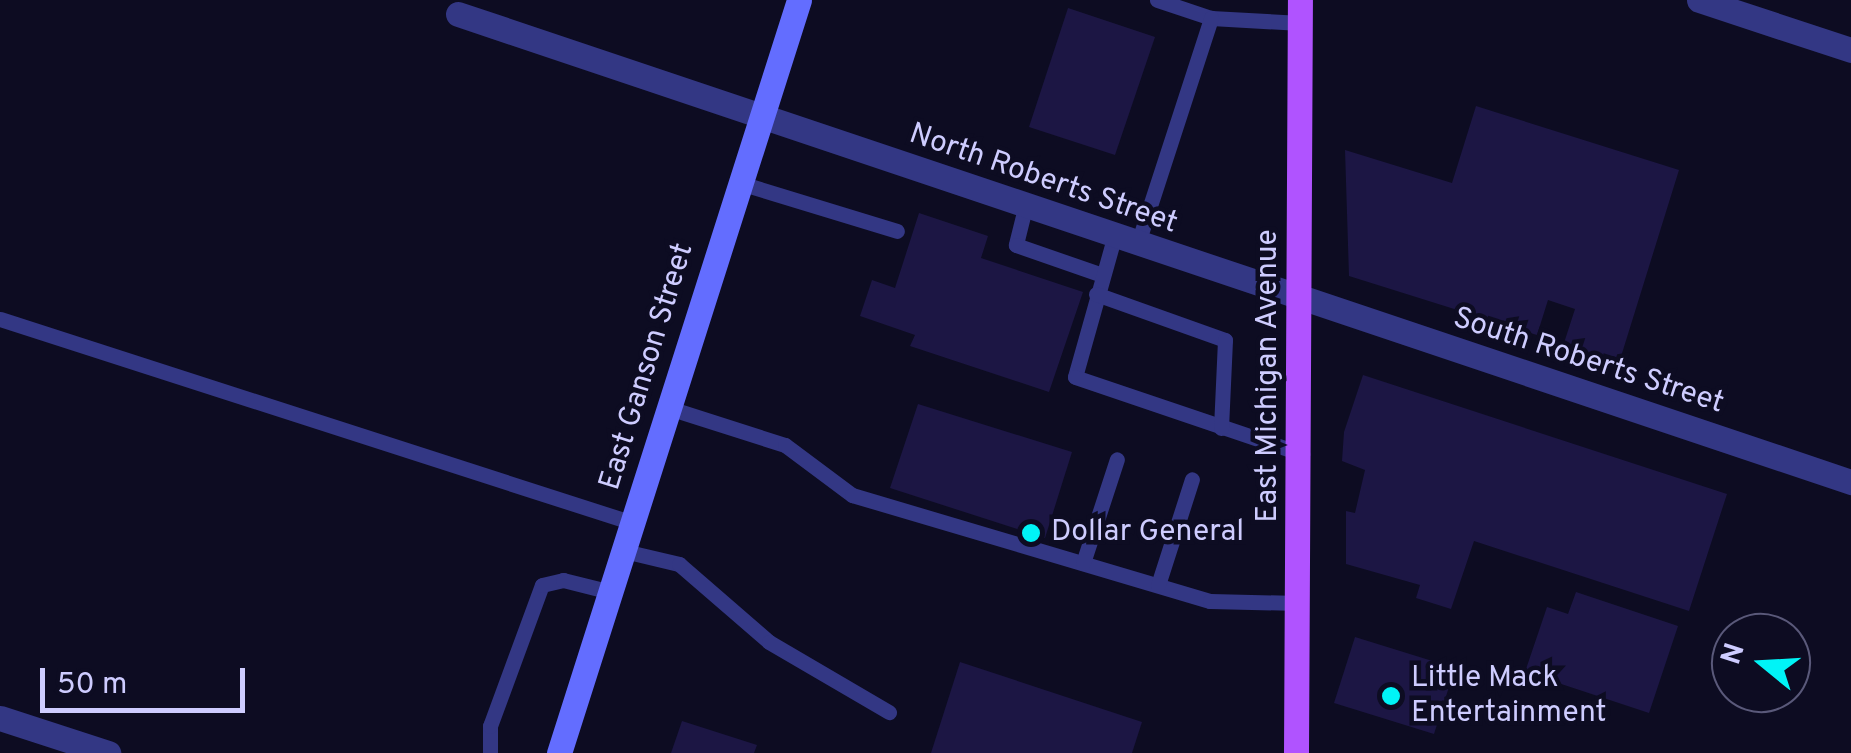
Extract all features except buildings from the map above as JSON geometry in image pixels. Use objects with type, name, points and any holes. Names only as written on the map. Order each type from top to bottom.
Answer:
[{"type":"main road","name":"East Michigan Avenue","points":[[1296,753],[1304,303],[1301,12]]},
{"type":"street","name":"East Ganson Street","points":[[559,753],[799,0]]},
{"type":"street","points":[[1700,0],[1851,50]]},
{"type":"street","name":"North Roberts Street","points":[[458,14],[1304,303]]},
{"type":"street","name":"South Roberts Street","points":[[1304,303],[1851,482]]},
{"type":"street","points":[[0,718],[108,753]]},
{"type":"lane","points":[[1158,0],[1211,18],[1301,12]]},
{"type":"lane","points":[[1211,18],[1126,242],[1102,275],[1075,377],[1302,454]]},
{"type":"lane","points":[[740,183],[896,231]]},
{"type":"lane","points":[[1025,208],[1016,245],[1102,275]]},
{"type":"lane","points":[[1096,294],[1225,340],[1221,428]]},
{"type":"lane","points":[[0,319],[633,524]]},
{"type":"lane","points":[[669,408],[785,445],[852,495],[1210,601],[1300,604]]},
{"type":"lane","points":[[1083,563],[1117,459]]},
{"type":"lane","points":[[1158,585],[1192,479]]},
{"type":"lane","points":[[624,551],[679,564],[769,642],[889,712]]},
{"type":"lane","points":[[490,753],[490,726],[542,585],[563,580],[611,592]]},
{"type":"place","name":"Dollar General","points":[[1031,533]]},
{"type":"place","name":"Little Mack Entertainment","points":[[1391,696]]}]
